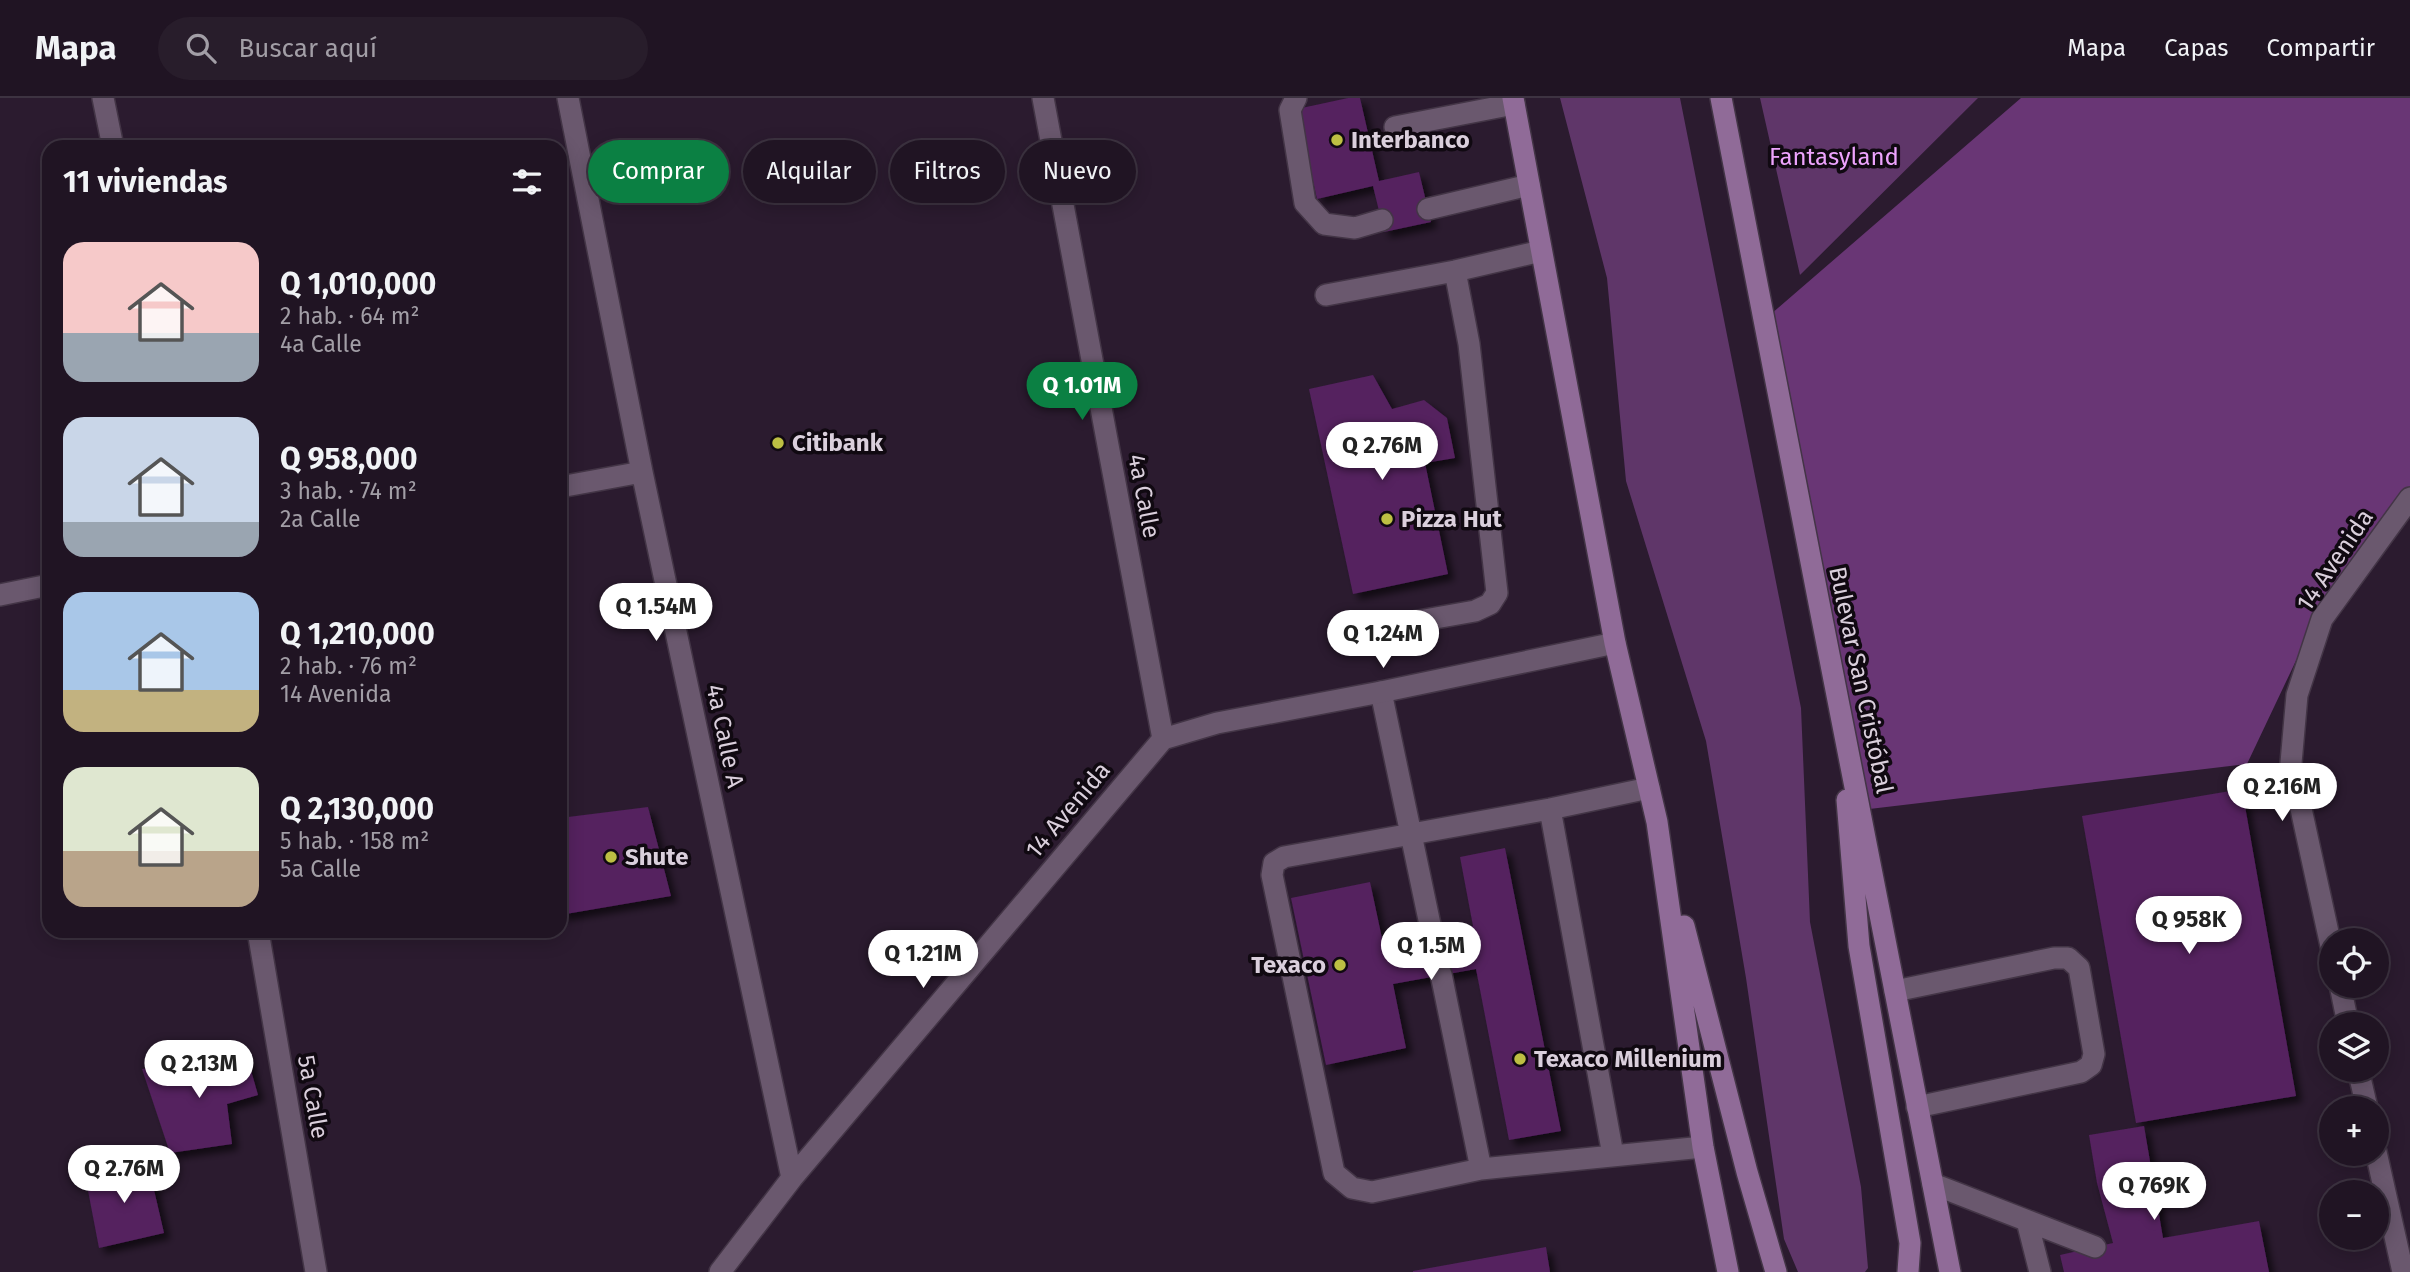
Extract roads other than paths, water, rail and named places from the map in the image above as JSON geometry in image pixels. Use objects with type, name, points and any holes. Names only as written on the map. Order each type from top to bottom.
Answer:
[{"type":"main road","name":"Bulevar San Cristóbal","points":[[1721,98],[1950,1272]]},
{"type":"main road","points":[[1514,101],[1615,643],[1657,822],[1747,1172],[1776,1272]]},
{"type":"main road","points":[[1839,703],[1859,947],[1910,1243],[1908,1272]]},
{"type":"main road","points":[[1657,822],[1703,1147],[1728,1272]]},
{"type":"street","points":[[103,98],[112,140]]},
{"type":"street","name":"4a Calle A","points":[[568,98],[642,472],[792,1178]]},
{"type":"street","name":"4a Calle","points":[[1043,98],[1163,739]]},
{"type":"street","points":[[1296,98],[1290,110],[1305,203],[1324,224],[1355,228],[1382,220]]},
{"type":"street","points":[[1395,127],[1514,101]]},
{"type":"street","points":[[1428,209],[1529,185]]},
{"type":"street","points":[[1326,295],[1455,271],[1541,251]]},
{"type":"street","points":[[1379,628],[1475,611],[1490,604],[1497,593],[1469,344],[1455,271]]},
{"type":"street","points":[[567,487],[642,472]]},
{"type":"street","name":"14 Avenida","points":[[2327,928],[2291,763],[2297,695],[2322,619],[2410,498]]},
{"type":"street","points":[[0,594],[42,586]]},
{"type":"street","points":[[1163,739],[1217,723],[1615,643]]},
{"type":"street","points":[[1381,692],[1432,934]]},
{"type":"street","name":"14 Avenida","points":[[720,1272],[792,1178],[1163,739]]},
{"type":"street","points":[[1649,788],[1284,858],[1274,863],[1272,875],[1334,1173],[1352,1188],[1373,1192],[1480,1169],[1703,1147]]},
{"type":"street","points":[[1550,809],[1613,1155]]},
{"type":"street","name":"5a Calle","points":[[259,938],[316,1272]]},
{"type":"street","points":[[1895,991],[2054,958],[2068,958],[2079,968],[2094,1054],[2091,1065],[2081,1072],[1917,1107]]},
{"type":"street","points":[[1441,974],[1480,1169]]},
{"type":"street","points":[[2379,1166],[2403,1272]]},
{"type":"street","points":[[1933,1184],[2095,1247]]},
{"type":"street","points":[[2026,1220],[2040,1272]]},
{"type":"place","name":"Interbanco","points":[[1337,140]]},
{"type":"place","name":"Citibank","points":[[778,443]]},
{"type":"place","name":"Pizza Hut","points":[[1387,519]]},
{"type":"place","name":"Shute","points":[[611,857]]},
{"type":"place","name":"Texaco","points":[[1340,965]]},
{"type":"place","name":"Texaco Millenium","points":[[1520,1059]]},
{"type":"park label","name":"Fantasyland","points":[[1834,157]]}]
